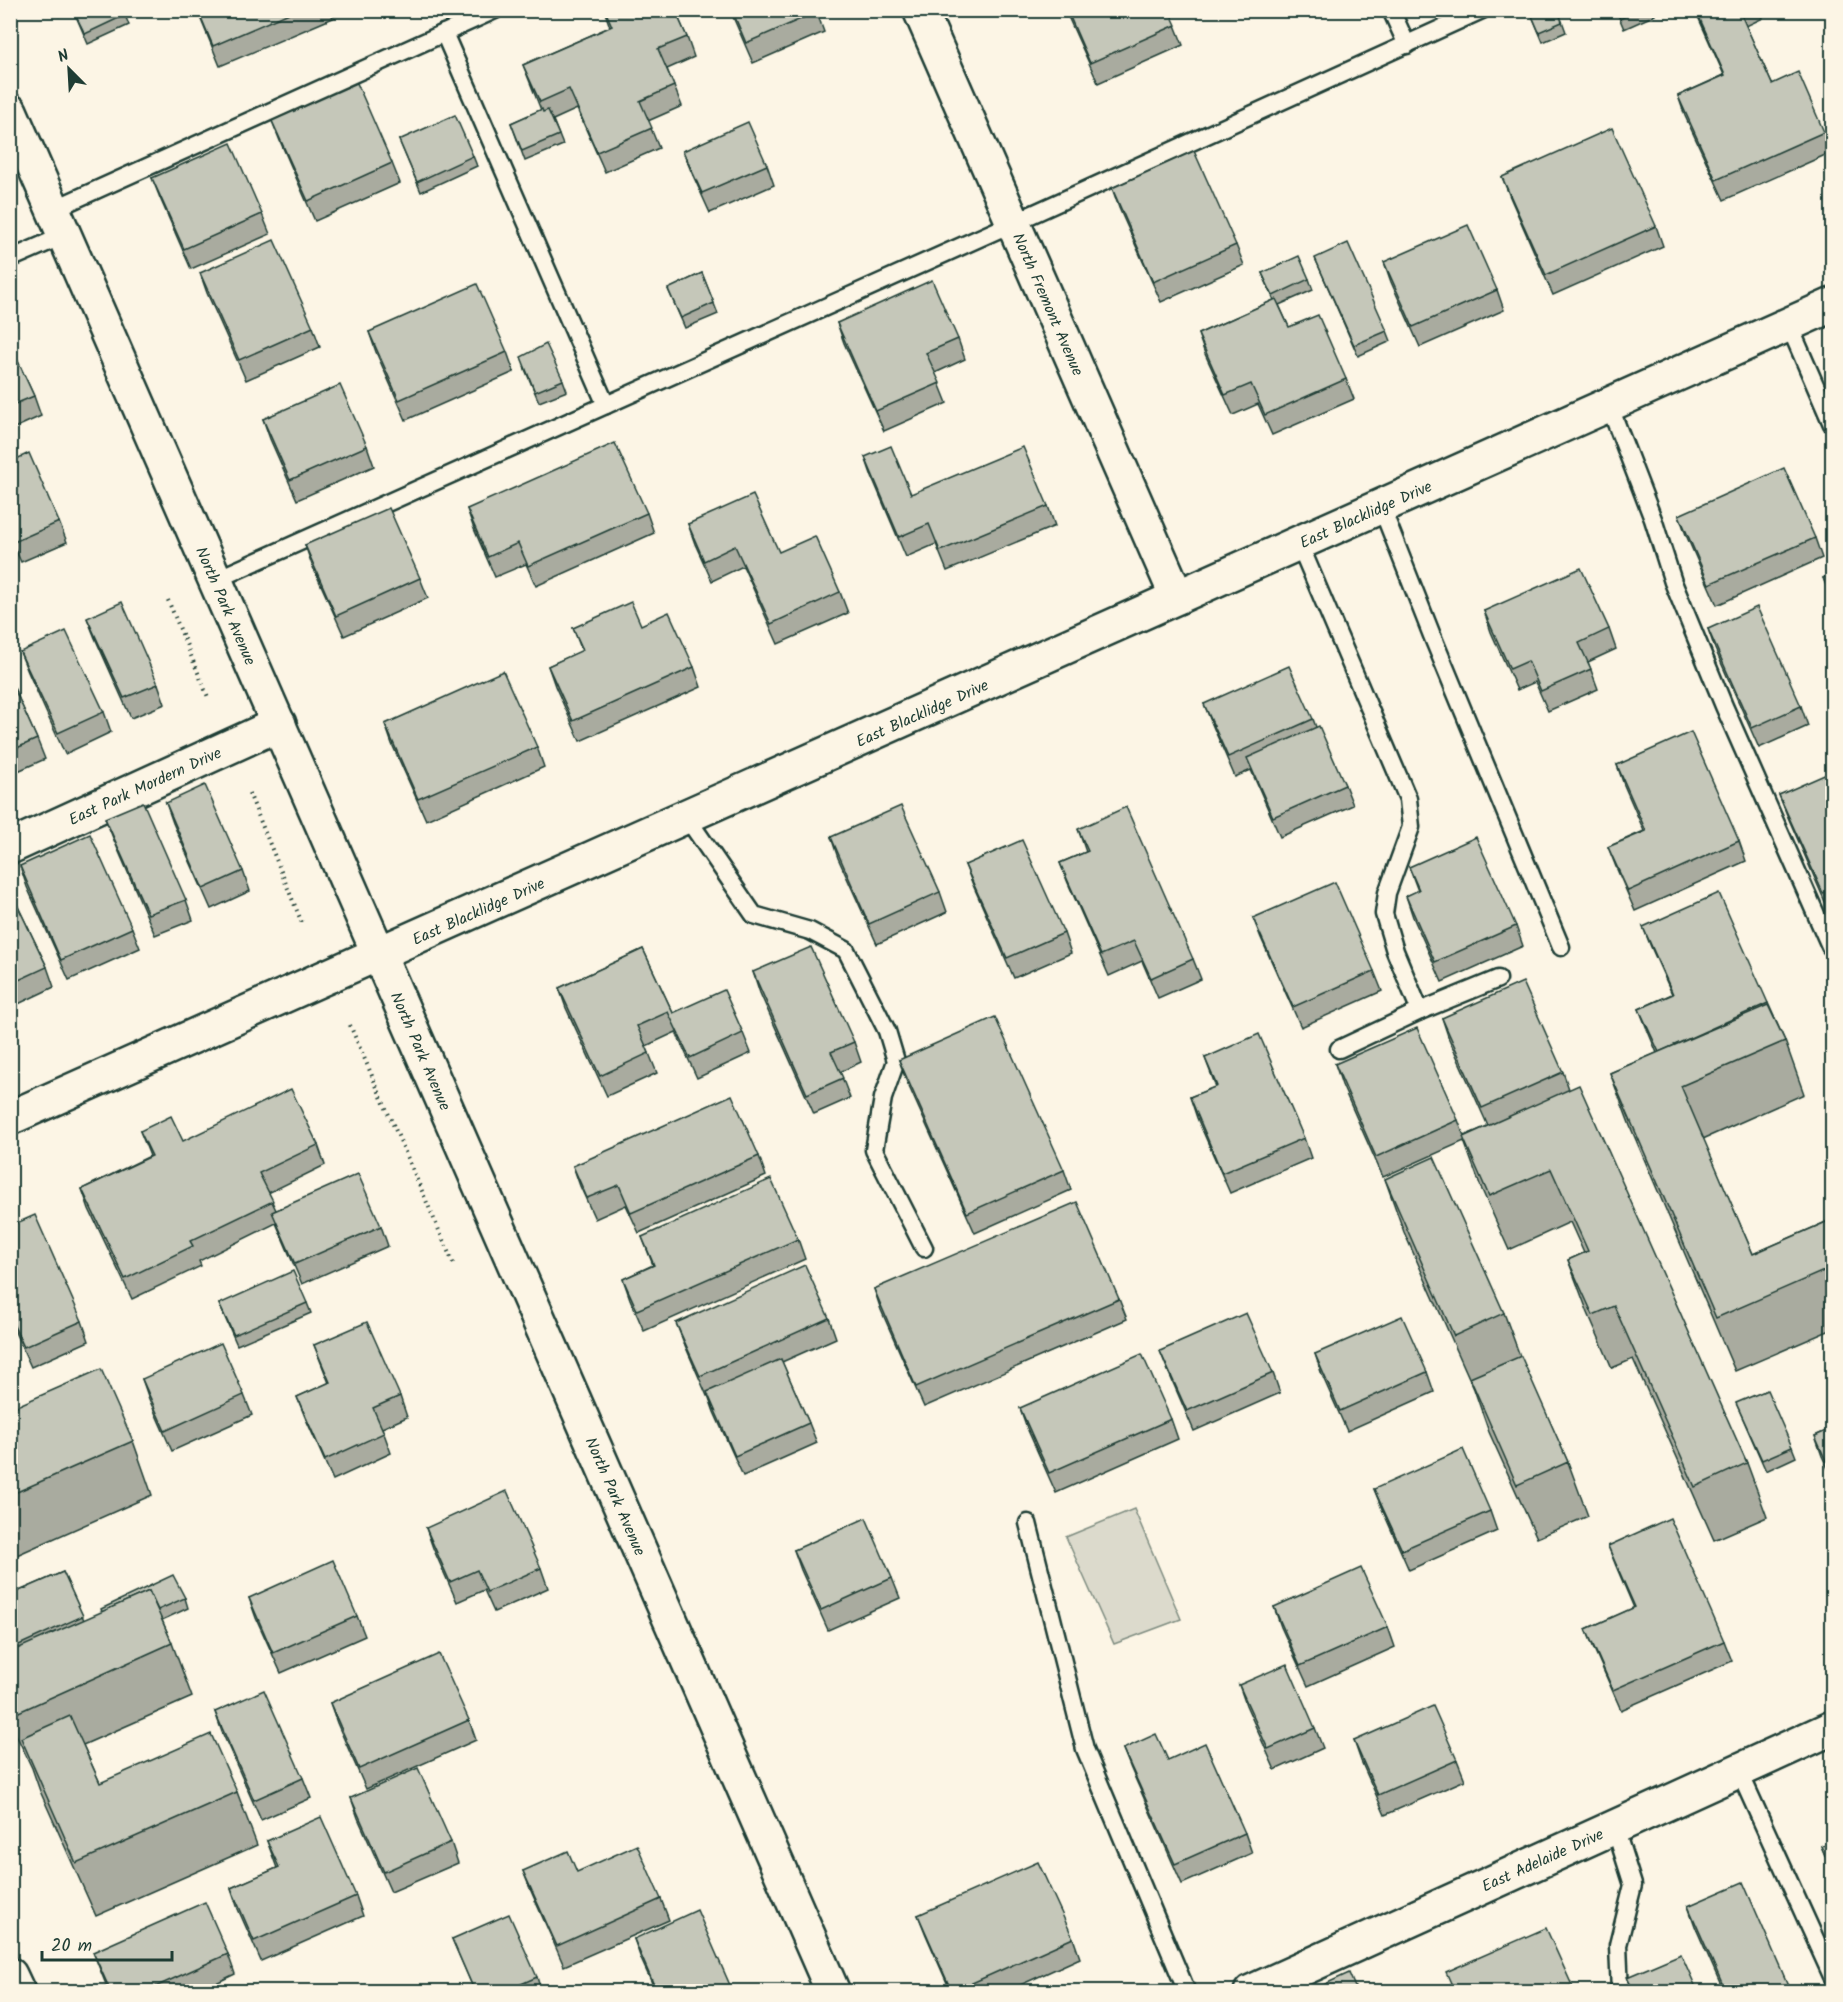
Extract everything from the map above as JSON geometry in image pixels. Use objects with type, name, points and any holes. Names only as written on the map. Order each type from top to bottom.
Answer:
[{"type":"street","name":"North Fremont Avenue","points":[[920,10],[1177,597]]},
{"type":"street","name":"North Park Avenue","points":[[10,111],[217,579],[379,956],[833,1992]]},
{"type":"street","name":"East Blacklidge Drive","points":[[10,1118],[379,956],[1833,305]]},
{"type":"street","name":"East Park Mordern Drive","points":[[10,847],[279,724]]},
{"type":"street","name":"East Adelaide Drive","points":[[1251,1992],[1499,1877],[1615,1828],[1833,1728]]},
{"type":"street","points":[[10,1975],[18,1992]]},
{"type":"lane","points":[[10,259],[59,222],[495,10]]},
{"type":"lane","points":[[1391,10],[1407,45]]},
{"type":"lane","points":[[217,579],[1013,223],[1482,10]]},
{"type":"lane","points":[[444,33],[606,405]]},
{"type":"lane","points":[[1788,325],[1833,424]]},
{"type":"lane","points":[[1610,405],[1653,519],[1673,582],[1724,706],[1830,946],[1833,946]]},
{"type":"lane","points":[[1381,506],[1561,947]]},
{"type":"lane","points":[[1299,543],[1408,799],[1411,827],[1387,893],[1384,914],[1395,951],[1420,1011]]},
{"type":"lane","points":[[687,818],[754,915],[810,931],[846,950],[887,1031],[896,1060],[883,1098],[874,1150],[924,1248]]},
{"type":"lane","points":[[1339,1049],[1420,1011],[1498,979]]},
{"type":"lane","points":[[1028,1523],[1086,1749],[1187,1992]]},
{"type":"lane","points":[[1739,1772],[1833,1976]]},
{"type":"lane","points":[[1615,1828],[1633,1885],[1617,1945],[1620,1992]]},
{"type":"path","points":[[168,600],[208,697]]},
{"type":"path","points":[[249,793],[302,923]]},
{"type":"path","points":[[350,1025],[454,1265]]},
{"type":"shaded area","points":[[1134,1509],[1181,1619],[1114,1644],[1066,1537]]},
{"type":"building","points":[[88,10],[123,10],[125,15],[85,34],[76,16]]},
{"type":"building","points":[[198,10],[296,10],[213,46]]},
{"type":"building","points":[[605,10],[675,10],[687,37],[658,49],[674,86],[640,101],[652,128],[597,152],[569,89],[540,102],[523,65],[612,26]]},
{"type":"building","points":[[732,10],[816,10],[817,12],[746,43]]},
{"type":"building","points":[[1067,10],[1169,10],[1176,25],[1090,63]]},
{"type":"building","points":[[1558,10],[1562,22],[1539,32],[1530,11]]},
{"type":"building","points":[[1617,10],[1638,10],[1620,19]]},
{"type":"building","points":[[1696,10],[1739,10],[1772,84],[1798,72],[1824,132],[1716,180],[1678,96],[1725,75]]},
{"type":"building","points":[[357,83],[392,163],[308,201],[272,121]]},
{"type":"building","points":[[542,109],[543,112],[548,110],[559,135],[522,151],[511,123]]},
{"type":"building","points":[[455,115],[473,156],[417,182],[399,140]]},
{"type":"building","points":[[748,122],[767,165],[702,193],[683,151]]},
{"type":"building","points":[[1612,128],[1656,226],[1546,275],[1502,177]]},
{"type":"building","points":[[231,143],[262,214],[184,249],[152,178]]},
{"type":"building","points":[[1194,151],[1236,245],[1153,282],[1112,188]]},
{"type":"building","points":[[1468,225],[1497,290],[1413,327],[1384,262]]},
{"type":"building","points":[[274,240],[313,327],[239,360],[200,273]]},
{"type":"building","points":[[1348,243],[1387,331],[1354,345],[1315,258]]},
{"type":"building","points":[[1299,256],[1309,279],[1273,296],[1262,273]]},
{"type":"building","points":[[702,273],[714,303],[681,318],[668,289]]},
{"type":"building","points":[[932,280],[958,339],[926,353],[940,383],[876,411],[837,323]]},
{"type":"building","points":[[477,284],[507,352],[399,400],[369,332]]},
{"type":"building","points":[[1276,299],[1289,327],[1318,315],[1346,379],[1265,415],[1251,384],[1225,395],[1198,334]]},
{"type":"building","points":[[10,344],[34,396],[10,406]]},
{"type":"building","points":[[546,344],[563,380],[535,392],[521,357]]},
{"type":"building","points":[[340,385],[367,446],[290,480],[263,419]]},
{"type":"building","points":[[615,443],[647,513],[528,566],[518,543],[488,557],[467,509]]},
{"type":"building","points":[[891,446],[911,494],[1023,447],[1048,506],[940,551],[929,524],[899,537],[865,457]]},
{"type":"building","points":[[29,453],[59,522],[14,542],[10,534],[10,462]]},
{"type":"building","points":[[1784,468],[1815,538],[1709,584],[1679,515]]},
{"type":"building","points":[[753,495],[779,552],[815,536],[840,592],[771,624],[735,546],[704,561],[688,524]]},
{"type":"building","points":[[389,508],[420,578],[336,616],[305,545]]},
{"type":"building","points":[[1581,568],[1609,629],[1579,643],[1591,669],[1541,691],[1528,661],[1510,669],[1484,611]]},
{"type":"building","points":[[1833,574],[1833,599],[1823,578]]},
{"type":"building","points":[[122,602],[158,684],[124,698],[87,618]]},
{"type":"building","points":[[631,602],[641,625],[669,612],[694,667],[573,721],[548,666],[583,650],[573,628]]},
{"type":"building","points":[[1757,607],[1801,706],[1752,728],[1708,629]]},
{"type":"building","points":[[66,631],[104,712],[58,733],[20,652]]},
{"type":"building","points":[[1289,666],[1313,719],[1228,757],[1204,704]]},
{"type":"building","points":[[503,671],[537,747],[418,799],[385,724]]},
{"type":"building","points":[[10,679],[37,739],[10,751]]},
{"type":"building","points":[[1319,726],[1345,785],[1273,817],[1247,758]]},
{"type":"building","points":[[1691,732],[1739,841],[1628,891],[1608,847],[1646,831],[1617,765]]},
{"type":"building","points":[[1829,773],[1833,780],[1833,889],[1823,893],[1779,795]]},
{"type":"building","points":[[205,785],[243,871],[203,889],[166,803]]},
{"type":"building","points":[[143,802],[186,900],[148,914],[105,818]]},
{"type":"building","points":[[901,806],[940,892],[869,924],[831,837]]},
{"type":"building","points":[[1126,807],[1193,959],[1151,978],[1134,941],[1101,955],[1060,863],[1088,851],[1078,829]]},
{"type":"building","points":[[90,834],[132,928],[61,960],[20,866]]},
{"type":"building","points":[[1476,837],[1516,926],[1435,962],[1406,896],[1419,890],[1409,867]]},
{"type":"building","points":[[1022,840],[1064,933],[1007,958],[965,865]]},
{"type":"building","points":[[1335,882],[1374,971],[1293,1007],[1253,918]]},
{"type":"building","points":[[10,890],[47,967],[10,984]]},
{"type":"building","points":[[1719,893],[1768,1003],[1659,1052],[1639,1009],[1673,994],[1643,927]]},
{"type":"building","points":[[811,947],[854,1042],[831,1052],[843,1078],[807,1094],[753,972]]},
{"type":"building","points":[[643,949],[673,1013],[724,990],[743,1033],[690,1058],[668,1012],[637,1026],[649,1053],[600,1076],[559,988]]},
{"type":"building","points":[[1523,982],[1563,1072],[1482,1108],[1442,1018]]},
{"type":"building","points":[[1768,1005],[1785,1041],[1681,1086],[1753,1254],[1833,1219],[1833,1267],[1716,1318],[1610,1073]]},
{"type":"building","points":[[995,1017],[1064,1170],[967,1213],[899,1060]]},
{"type":"building","points":[[1417,1028],[1458,1120],[1376,1157],[1335,1064]]},
{"type":"building","points":[[1259,1034],[1304,1138],[1222,1173],[1190,1097],[1217,1086],[1205,1058]]},
{"type":"building","points":[[1579,1085],[1747,1463],[1695,1487],[1614,1306],[1593,1315],[1568,1260],[1588,1251],[1551,1169],[1489,1196],[1463,1137]]},
{"type":"building","points":[[291,1089],[318,1145],[259,1173],[273,1201],[190,1241],[193,1246],[125,1279],[82,1189],[152,1156],[140,1131],[171,1116],[183,1141]]},
{"type":"building","points":[[732,1095],[759,1156],[631,1213],[619,1185],[587,1198],[573,1166]]},
{"type":"building","points":[[1434,1157],[1504,1313],[1454,1336],[1385,1179]]},
{"type":"building","points":[[358,1174],[381,1226],[295,1264],[272,1212]]},
{"type":"building","points":[[771,1179],[798,1239],[637,1310],[623,1279],[654,1265],[642,1237]]},
{"type":"building","points":[[1077,1202],[1119,1299],[916,1387],[874,1289]]},
{"type":"building","points":[[35,1215],[82,1321],[24,1347],[10,1317],[10,1226]]},
{"type":"building","points":[[805,1265],[829,1318],[700,1376],[676,1323]]},
{"type":"building","points":[[293,1271],[307,1303],[234,1335],[219,1304]]},
{"type":"building","points":[[1246,1313],[1273,1373],[1187,1411],[1160,1351]]},
{"type":"building","points":[[1402,1316],[1427,1372],[1340,1411],[1315,1354]]},
{"type":"building","points":[[367,1322],[400,1396],[373,1408],[384,1433],[325,1460],[297,1397],[330,1382],[314,1345]]},
{"type":"building","points":[[221,1343],[244,1395],[165,1431],[142,1379]]},
{"type":"building","points":[[1142,1354],[1171,1419],[1049,1473],[1020,1408]]},
{"type":"building","points":[[1521,1356],[1568,1462],[1517,1485],[1470,1378]]},
{"type":"building","points":[[781,1359],[809,1423],[735,1456],[707,1392]]},
{"type":"building","points":[[101,1369],[133,1441],[10,1495],[10,1409]]},
{"type":"building","points":[[1767,1390],[1792,1447],[1762,1460],[1736,1403]]},
{"type":"building","points":[[1833,1428],[1833,1476],[1815,1436]]},
{"type":"building","points":[[1463,1449],[1490,1511],[1402,1550],[1374,1489]]},
{"type":"building","points":[[507,1491],[541,1568],[487,1592],[477,1570],[450,1582],[426,1528]]},
{"type":"building","points":[[866,1518],[892,1578],[821,1610],[794,1550]]},
{"type":"building","points":[[1670,1518],[1724,1641],[1613,1690],[1586,1629],[1635,1607],[1608,1546]]},
{"type":"building","points":[[333,1560],[357,1616],[273,1653],[249,1598]]},
{"type":"building","points":[[1361,1568],[1388,1627],[1300,1666],[1274,1607]]},
{"type":"building","points":[[63,1572],[83,1616],[10,1649],[10,1595]]},
{"type":"building","points":[[173,1575],[185,1598],[158,1610],[149,1591],[102,1612],[101,1609]]},
{"type":"building","points":[[149,1591],[172,1643],[12,1715],[10,1712],[10,1652]]},
{"type":"building","points":[[439,1654],[469,1720],[359,1769],[330,1703]]},
{"type":"building","points":[[1287,1664],[1315,1728],[1268,1749],[1239,1685]]},
{"type":"building","points":[[264,1690],[303,1778],[254,1800],[215,1712]]},
{"type":"building","points":[[1433,1706],[1457,1760],[1378,1795],[1354,1741]]},
{"type":"building","points":[[70,1716],[100,1783],[211,1734],[237,1792],[76,1863],[21,1738]]},
{"type":"building","points":[[1156,1734],[1168,1760],[1205,1743],[1245,1833],[1175,1864],[1123,1749]]},
{"type":"building","points":[[418,1768],[451,1842],[384,1872],[351,1798]]},
{"type":"building","points":[[321,1817],[356,1896],[254,1941],[231,1888],[279,1867],[267,1841]]},
{"type":"building","points":[[1833,1841],[1833,1872],[1821,1846]]},
{"type":"building","points":[[637,1845],[661,1899],[557,1946],[523,1871],[568,1851],[577,1872]]},
{"type":"building","points":[[1038,1862],[1073,1938],[952,1992],[918,1915]]},
{"type":"building","points":[[1743,1882],[1791,1992],[1726,1992],[1688,1906]]},
{"type":"building","points":[[205,1902],[228,1954],[144,1992],[111,1992],[93,1952]]},
{"type":"building","points":[[697,1910],[733,1992],[657,1992],[634,1939]]},
{"type":"building","points":[[509,1914],[537,1977],[503,1992],[475,1992],[452,1939]]},
{"type":"building","points":[[1546,1928],[1575,1992],[1455,1992],[1446,1972]]},
{"type":"building","points":[[1681,1954],[1698,1992],[1634,1992],[1627,1977]]},
{"type":"building","points":[[1349,1973],[1357,1992],[1308,1992]]}]
